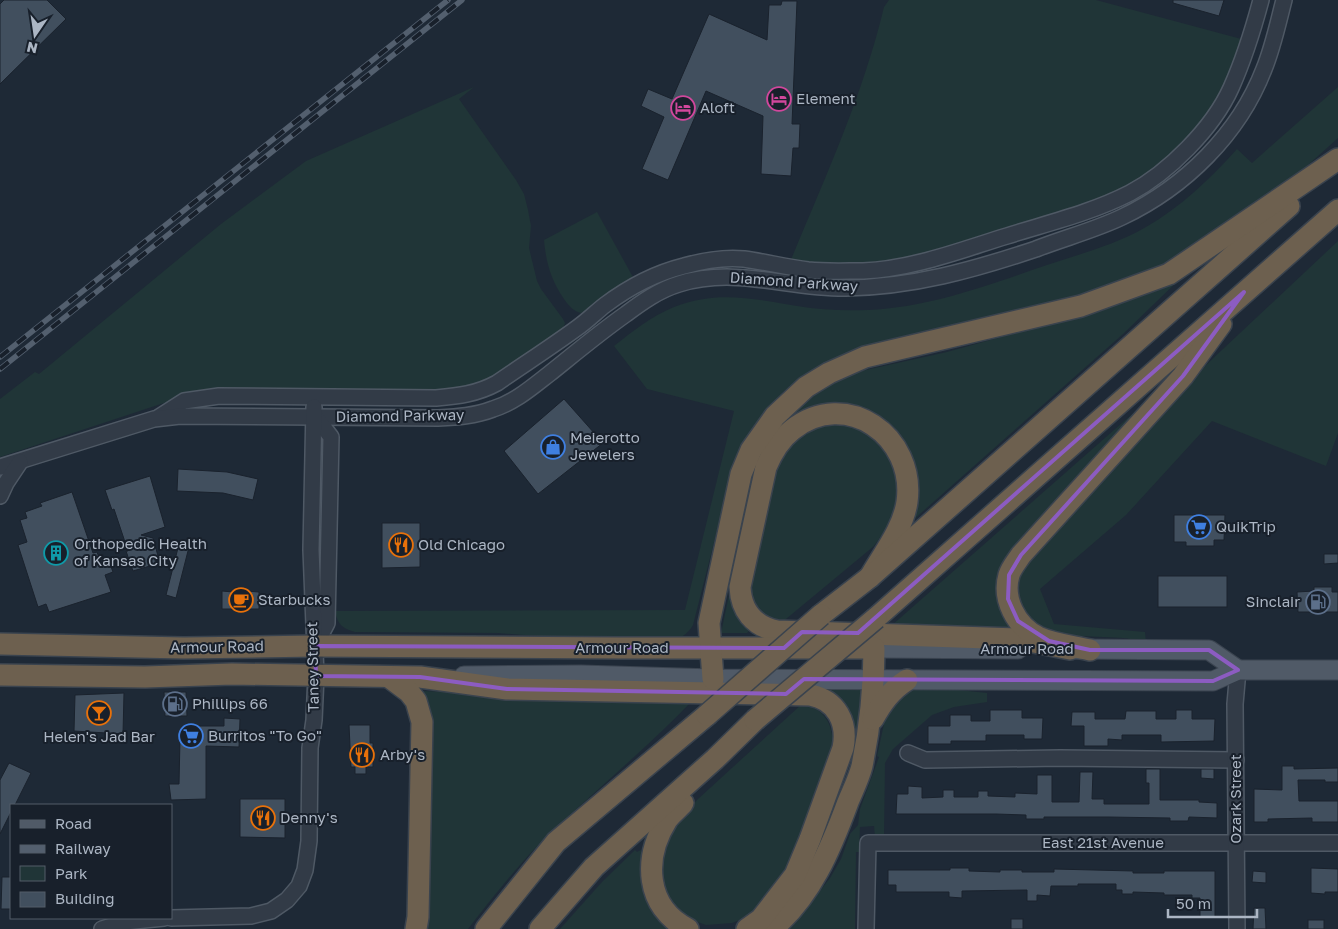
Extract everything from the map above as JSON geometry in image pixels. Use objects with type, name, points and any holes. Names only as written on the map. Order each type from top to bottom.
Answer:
[{"type":"highway","points":[[714,679],[709,624],[741,474],[752,450],[775,416],[806,387],[829,373],[865,357],[1081,306],[1169,274],[1338,159]]},
{"type":"highway","points":[[486,929],[556,842],[822,615],[870,577],[1338,163]]},
{"type":"highway","points":[[540,929],[594,867],[715,759],[755,720],[876,618],[1338,210]]},
{"type":"highway","points":[[1080,649],[1049,641],[1028,630],[1018,621],[1008,599],[1009,575],[1021,555],[1183,376],[1244,292]]},
{"type":"highway","points":[[870,577],[895,534],[904,512],[908,480],[906,469],[888,435],[876,426],[851,416],[838,414],[815,417],[792,430],[782,439],[766,467],[740,587],[742,606],[751,618],[768,630],[777,631],[1018,639],[1080,649]]},
{"type":"highway","name":"Armour Road","points":[[0,644],[184,648],[314,646],[874,648]]},
{"type":"highway","points":[[772,929],[800,900],[819,870],[839,827],[861,768],[869,726],[874,680],[874,648]]},
{"type":"highway","name":"Armour Road","points":[[0,675],[145,677],[232,674],[420,677]]},
{"type":"highway","points":[[389,677],[409,692],[416,701],[422,722],[418,917],[416,929]]},
{"type":"highway","points":[[420,677],[507,690],[810,695],[826,701],[837,712],[844,726],[843,748],[795,875],[762,919],[748,929]]},
{"type":"highway","points":[[869,726],[884,700],[896,686],[907,680]]},
{"type":"highway","points":[[688,929],[671,918],[659,902],[652,881],[651,864],[656,840],[668,818],[699,788],[715,759]]},
{"type":"main road","name":"Armour Road","points":[[874,648],[1209,650],[1238,670]]},
{"type":"main road","name":"Armour Road","points":[[420,677],[581,675],[714,679],[1213,681],[1238,670],[1338,670]]},
{"type":"street","name":"Diamond Parkway","points":[[154,419],[184,401],[205,397],[436,398],[465,396],[485,390],[497,383],[570,333],[607,303],[656,274],[686,265],[742,259],[809,270],[827,271],[867,271],[897,267],[928,260],[1098,207],[1129,194],[1154,179],[1186,150],[1208,123],[1230,90],[1250,41],[1261,0]]},
{"type":"street","name":"Diamond Parkway","points":[[0,467],[154,419],[180,416],[240,418],[315,416],[438,418],[468,416],[493,409],[522,395],[641,303],[659,292],[679,284],[706,278],[729,276],[843,288],[890,286],[961,273],[1120,218],[1158,197],[1179,182],[1203,160],[1233,125],[1250,99],[1265,68],[1284,0]]},
{"type":"street","name":"Taney Street","points":[[172,918],[250,916],[271,911],[287,900],[299,886],[305,870],[309,841],[310,748],[314,720],[316,676],[311,550],[312,437],[315,416],[313,398]]},
{"type":"street","points":[[0,496],[20,462]]},
{"type":"street","name":"Ozark Street","points":[[1237,929],[1235,704],[1238,670]]},
{"type":"street","points":[[908,753],[925,760],[1060,758],[1236,760]]},
{"type":"street","name":"East 21st Avenue","points":[[866,929],[868,843],[1338,843]]},
{"type":"street","points":[[102,929],[124,922],[154,919]]},
{"type":"highlighted area","points":[[1244,292],[1183,376],[1021,555],[1009,575],[1008,599],[1018,621],[1049,641],[1090,650],[1209,650],[1238,670],[1213,681],[804,679],[786,694],[507,689],[420,677],[316,676],[315,646],[784,648],[802,632],[858,633]]},
{"type":"green space","points":[[889,0],[1096,0],[1245,40],[1215,106],[1177,151],[1124,192],[931,258],[862,267],[790,262],[830,168],[865,72],[884,7]]},
{"type":"green space","points":[[474,87],[459,99],[524,194],[531,226],[529,248],[537,281],[565,323],[562,331],[478,390],[176,399],[0,457],[0,399],[35,372],[39,374],[221,224],[306,161]]},
{"type":"green space","points":[[1338,87],[1338,138],[1287,184],[1194,250],[1119,286],[799,380],[784,391],[762,415],[735,460],[693,625],[688,632],[676,640],[564,638],[498,633],[355,632],[339,623],[335,611],[685,610],[734,411],[647,389],[614,346],[658,315],[690,302],[721,297],[736,297],[824,309],[859,310],[891,308],[914,305],[959,294],[1097,249],[1146,227],[1171,211],[1206,182],[1237,149],[1252,163]]},
{"type":"green space","points":[[597,212],[634,279],[585,313],[581,313],[570,307],[552,278],[544,240]]},
{"type":"green space","points":[[1338,241],[1338,433],[1326,466],[1212,421],[1126,515],[1040,589],[1054,624],[1145,632],[1146,642],[1126,638],[1057,633],[1047,631],[1036,625],[1022,607],[1018,596],[1020,579],[1027,563],[1206,365]]},
{"type":"green space","points":[[1185,274],[1123,334],[912,521],[880,421],[789,423],[784,417],[822,388],[852,373],[947,352],[1048,324]]},
{"type":"green space","points":[[1155,394],[1013,553],[1018,632],[891,626]]},
{"type":"green space","points":[[840,424],[851,426],[872,436],[892,458],[898,485],[895,508],[887,528],[874,546],[780,624],[768,618],[760,611],[754,602],[750,589],[774,470],[783,451],[806,430]]},
{"type":"green space","points":[[729,595],[732,596],[751,629],[747,633],[721,633]]},
{"type":"green space","points":[[820,687],[864,689],[865,698],[855,740]]},
{"type":"green space","points":[[910,688],[940,688],[987,693],[987,702],[954,707],[932,715],[893,749],[885,763],[884,837],[875,837],[874,826],[860,827],[859,852],[856,852],[855,929],[790,929],[830,878],[841,859],[850,834],[858,825],[860,809],[879,757],[877,756],[887,710]]},
{"type":"green space","points":[[420,691],[695,698],[536,847],[468,929],[423,929]]},
{"type":"green space","points":[[803,703],[823,714],[829,724],[832,735],[835,736],[833,752],[793,860],[757,910],[745,918],[732,923],[706,925],[689,919],[671,905],[661,885],[662,851],[680,818],[698,799]]},
{"type":"green space","points":[[635,850],[637,852],[641,850],[641,854],[644,855],[674,929],[560,929],[602,882]]},
{"type":"building","points":[[4,0],[47,0],[66,19],[0,84],[0,4]]},
{"type":"building","points":[[1173,0],[1224,0],[1219,16],[1173,3]]},
{"type":"building","points":[[782,1],[797,1],[792,124],[800,124],[799,148],[793,148],[791,176],[761,174],[763,116],[706,91],[668,180],[642,169],[664,117],[641,106],[648,89],[672,99],[709,14],[767,40],[769,5],[781,5]]},
{"type":"building","name":"Meierotto Jewelers","points":[[564,399],[603,443],[538,494],[504,451]]},
{"type":"building","points":[[178,469],[227,472],[258,479],[253,500],[223,493],[177,491]]},
{"type":"building","points":[[150,476],[165,527],[141,535],[153,538],[160,563],[133,571],[114,509],[112,510],[105,490]]},
{"type":"building","name":"Orthopedic Health of Kansas City","points":[[72,492],[93,553],[97,552],[102,566],[110,564],[113,572],[105,575],[111,592],[49,612],[46,604],[38,607],[18,545],[27,542],[20,520],[27,518],[25,512],[42,506],[40,503]]},
{"type":"building","name":"QuikTrip","points":[[1174,515],[1225,515],[1224,540],[1214,540],[1214,546],[1186,546],[1186,542],[1174,542]]},
{"type":"building","name":"Old Chicago","points":[[382,523],[420,523],[420,567],[382,568]]},
{"type":"building","points":[[179,544],[189,547],[176,598],[166,595]]},
{"type":"building","points":[[1324,554],[1338,554],[1338,563],[1324,564]]},
{"type":"building","points":[[1158,576],[1227,576],[1227,607],[1158,607]]},
{"type":"building","name":"Sinclair","points":[[1314,587],[1332,587],[1332,592],[1338,592],[1338,612],[1298,612],[1297,592],[1314,591]]},
{"type":"building","name":"Starbucks","points":[[234,588],[245,588],[246,591],[259,592],[259,609],[222,609],[222,591],[233,592]]},
{"type":"building","name":"Phillips 66","points":[[164,692],[186,692],[187,716],[165,716]]},
{"type":"building","name":"Helen's Jad Bar","points":[[124,693],[123,734],[74,731],[75,695]]},
{"type":"building","points":[[990,710],[1022,710],[1022,718],[1043,718],[1042,739],[1024,739],[1024,735],[986,735],[986,741],[951,741],[951,744],[928,744],[928,726],[950,726],[950,715],[971,715],[971,721],[990,721]]},
{"type":"building","points":[[1176,710],[1192,710],[1192,719],[1215,719],[1214,741],[1161,742],[1161,735],[1122,735],[1122,740],[1108,739],[1108,746],[1084,746],[1084,726],[1071,726],[1072,712],[1095,712],[1095,719],[1125,719],[1126,711],[1156,711],[1156,719],[1176,719]]},
{"type":"building","points":[[224,718],[240,719],[239,747],[206,746],[206,799],[171,800],[169,784],[179,784],[180,738],[191,726],[224,726]]},
{"type":"building","name":"Arby's","points":[[349,725],[370,725],[370,743],[373,743],[373,767],[366,767],[366,774],[355,774],[355,767],[351,767]]},
{"type":"building","points":[[9,763],[31,773],[16,804],[10,804],[10,814],[0,834],[0,780]]},
{"type":"building","points":[[1282,766],[1294,766],[1294,769],[1338,768],[1338,782],[1298,780],[1299,801],[1338,801],[1338,822],[1312,822],[1312,818],[1268,819],[1268,822],[1254,822],[1254,789],[1282,790]]},
{"type":"building","points":[[1146,769],[1160,769],[1160,800],[1199,800],[1199,802],[1217,803],[1217,818],[1189,817],[1188,821],[1170,821],[1170,818],[1044,817],[1044,819],[1026,819],[1026,815],[896,814],[897,794],[908,794],[908,786],[922,787],[922,798],[943,797],[943,790],[954,790],[954,797],[978,797],[978,791],[988,791],[988,796],[1015,797],[1015,793],[1037,794],[1037,775],[1052,775],[1052,802],[1079,802],[1080,772],[1093,772],[1092,799],[1104,799],[1104,804],[1149,804],[1149,783],[1146,783]]},
{"type":"building","points":[[1201,769],[1214,769],[1214,779],[1201,778]]},
{"type":"building","name":"Denny's","points":[[240,799],[285,799],[285,838],[240,837]]},
{"type":"building","points":[[950,868],[969,868],[969,871],[1000,872],[1000,870],[1022,870],[1022,872],[1054,872],[1054,869],[1133,871],[1133,873],[1215,871],[1215,917],[1200,917],[1200,898],[1192,898],[1192,895],[1133,892],[1133,894],[1122,894],[1122,890],[1116,890],[1116,884],[1051,886],[1050,896],[1037,895],[1037,901],[1027,901],[1027,890],[962,891],[962,898],[949,897],[949,892],[896,892],[896,885],[888,885],[888,870],[950,870]]},
{"type":"building","points":[[1311,868],[1338,869],[1338,892],[1325,892],[1325,894],[1311,893]]},
{"type":"building","points":[[1253,871],[1266,872],[1266,883],[1252,882]]},
{"type":"building","points":[[2,877],[10,877],[10,909],[1,909]]},
{"type":"building","points":[[1254,908],[1265,908],[1266,929],[1253,929]]},
{"type":"building","points":[[1011,919],[1023,919],[1023,929],[1011,929]]},
{"type":"building","points":[[1308,920],[1324,920],[1324,929],[1308,929]]},
{"type":"railway","points":[[0,357],[448,0]]},
{"type":"railway","points":[[0,369],[462,0]]},
{"type":"place","name":"Element","points":[[779,99]]},
{"type":"place","name":"Aloft","points":[[683,108]]},
{"type":"place","name":"Meierotto Jewelers","points":[[553,447]]},
{"type":"place","name":"QuikTrip","points":[[1199,527]]},
{"type":"place","name":"Old Chicago","points":[[401,545]]},
{"type":"place","name":"Orthopedic Health of Kansas City","points":[[56,553]]},
{"type":"place","name":"Starbucks","points":[[241,600]]},
{"type":"place","name":"Sinclair","points":[[1318,602]]},
{"type":"place","name":"Phillips 66","points":[[175,704]]},
{"type":"place","name":"Helen's Jad Bar","points":[[99,713]]},
{"type":"place","name":"Burritos \"To Go\"","points":[[191,736]]},
{"type":"place","name":"Arby's","points":[[362,755]]},
{"type":"place","name":"Denny's","points":[[263,818]]}]
